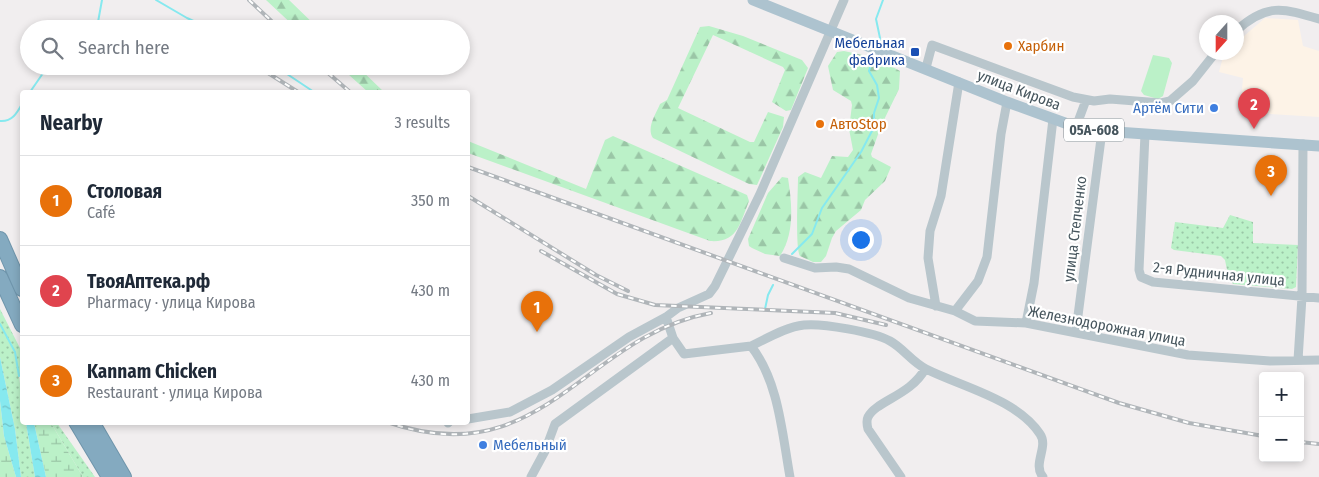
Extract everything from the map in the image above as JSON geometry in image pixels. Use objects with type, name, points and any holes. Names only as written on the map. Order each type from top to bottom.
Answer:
[{"type":"highway","points":[[0,239],[20,284]]},
{"type":"highway","points":[[0,277],[20,321]]},
{"type":"highway","points":[[78,425],[109,477]]},
{"type":"highway","points":[[94,425],[124,477]]},
{"type":"main road","name":"улица Кирова","points":[[753,0],[1007,102],[1076,127],[1102,131],[1319,146]]},
{"type":"street","points":[[470,419],[510,412],[518,408],[552,390],[629,337],[666,317],[678,308],[709,294],[716,286],[760,194],[844,0]]},
{"type":"street","points":[[1244,24],[1251,17],[1277,10],[1290,10],[1319,19]]},
{"type":"street","points":[[926,68],[932,45],[1086,100],[1161,103],[1170,100],[1188,86],[1209,60]]},
{"type":"street","points":[[936,306],[928,258],[930,231],[941,196],[959,82]]},
{"type":"street","points":[[1076,127],[1086,100]]},
{"type":"street","points":[[955,311],[978,281],[987,257],[1001,134],[1007,102]]},
{"type":"street","points":[[1026,323],[1034,284],[1052,119]]},
{"type":"street","name":"улица Степченко","points":[[1076,331],[1102,131]]},
{"type":"street","name":"2-я Рудничная улица","points":[[1145,134],[1139,270],[1141,277],[1153,282],[1319,298]]},
{"type":"street","points":[[1298,360],[1302,297],[1303,144]]},
{"type":"street","name":"Железнодорожная улица","points":[[784,258],[815,268],[836,267],[849,269],[909,298],[955,311],[975,321],[1026,323],[1076,331],[1166,352],[1270,361],[1319,360]]},
{"type":"street","points":[[666,317],[673,338],[684,354],[751,346],[784,331],[805,325],[865,332],[890,341],[925,368],[980,392],[1024,415],[1042,435],[1043,445],[1039,465],[1043,477]]},
{"type":"street","points":[[531,477],[545,451],[555,424],[673,338]]},
{"type":"street","points":[[751,346],[763,361],[770,380],[790,477]]},
{"type":"street","points":[[901,477],[868,429],[867,422],[873,412],[918,380],[925,368]]},
{"type":"shaded area","points":[[1265,18],[1298,20],[1303,46],[1319,51],[1319,117],[1240,112],[1243,78],[1219,72],[1222,60],[1244,60],[1244,36]]},
{"type":"green space","points":[[266,0],[289,0],[310,20],[287,20]]},
{"type":"green space","points":[[709,26],[743,36],[802,60],[808,68],[791,110],[786,111],[772,102],[785,70],[783,67],[713,35],[678,108],[750,142],[754,142],[768,112],[784,117],[783,127],[757,185],[749,184],[653,138],[651,134],[651,125],[654,117],[660,104],[667,100],[700,27]]},
{"type":"green space","points":[[844,51],[876,58],[900,71],[899,89],[881,126],[871,154],[872,157],[891,167],[885,181],[865,200],[861,210],[836,231],[826,256],[821,262],[813,262],[800,256],[798,251],[798,177],[805,172],[821,178],[832,156],[848,157],[853,150],[849,129],[851,101],[833,90],[828,66],[837,52]]},
{"type":"green space","points":[[1153,55],[1169,58],[1172,63],[1163,96],[1158,99],[1144,95],[1141,91]]},
{"type":"green space","points":[[349,75],[366,75],[382,90],[366,90]]},
{"type":"green space","points":[[613,136],[747,195],[749,201],[737,230],[727,239],[710,241],[470,154],[470,142],[586,189],[605,140]]},
{"type":"green space","points":[[782,177],[788,178],[791,218],[788,238],[780,256],[765,254],[752,248],[749,246],[748,239],[768,193]]},
{"type":"green space","points":[[1230,215],[1253,222],[1253,243],[1298,245],[1296,287],[1292,289],[1233,284],[1228,275],[1225,260],[1221,256],[1174,250],[1171,248],[1175,222],[1223,228]]},
{"type":"green space","points":[[0,309],[20,348],[20,425],[26,425],[35,477],[21,477],[15,429],[0,357]]},
{"type":"green space","points":[[0,401],[4,436],[16,477],[0,477]]},
{"type":"green space","points":[[34,425],[52,425],[83,477],[46,477]]},
{"type":"green space","points":[[52,425],[58,425],[95,477],[83,477]]},
{"type":"water","points":[[0,357],[15,429],[21,477],[16,477],[4,436],[0,401]]},
{"type":"water","points":[[26,425],[34,425],[46,477],[35,477]]},
{"type":"waterway","points":[[98,20],[102,0]]},
{"type":"waterway","points":[[156,0],[191,20]]},
{"type":"waterway","points":[[878,45],[880,38],[876,19],[883,0]]},
{"type":"waterway","points":[[792,254],[812,234],[822,208],[861,152],[874,127],[874,113],[879,98],[877,85],[869,71],[874,54]]},
{"type":"waterway","points":[[31,90],[42,75]]},
{"type":"waterway","points":[[288,75],[311,90]]},
{"type":"waterway","points":[[0,121],[11,118],[20,107]]},
{"type":"waterway","points":[[765,309],[768,295],[773,285]]},
{"type":"waterway","points":[[0,324],[15,352],[19,376]]},
{"type":"railway","points":[[249,0],[270,20]]},
{"type":"railway","points":[[271,75],[295,90]]},
{"type":"railway","points":[[330,75],[348,90]]},
{"type":"railway","points":[[470,168],[1119,403],[1189,423],[1259,435]]},
{"type":"railway","points":[[470,197],[596,275],[628,291]]},
{"type":"railway","points":[[541,251],[617,294],[655,305],[835,313],[886,325]]},
{"type":"railway","points":[[400,425],[440,434],[485,431],[524,417],[559,396],[628,347],[667,327],[711,313]]},
{"type":"railway","points":[[1304,442],[1319,444]]},
{"type":"place","name":"Харбин","points":[[1008,46]]},
{"type":"place","name":"Мебельная фабрика","points":[[915,52]]},
{"type":"place","name":"Артём Сити","points":[[1214,108]]},
{"type":"place","name":"АвтоStop","points":[[820,124]]},
{"type":"place","name":"ТвояАптека.рф","points":[[1254,129]]},
{"type":"place","name":"Kannam Chicken","points":[[1271,196]]},
{"type":"place","name":"Столовая","points":[[537,332]]},
{"type":"place","name":"Мебельный","points":[[483,445]]}]
